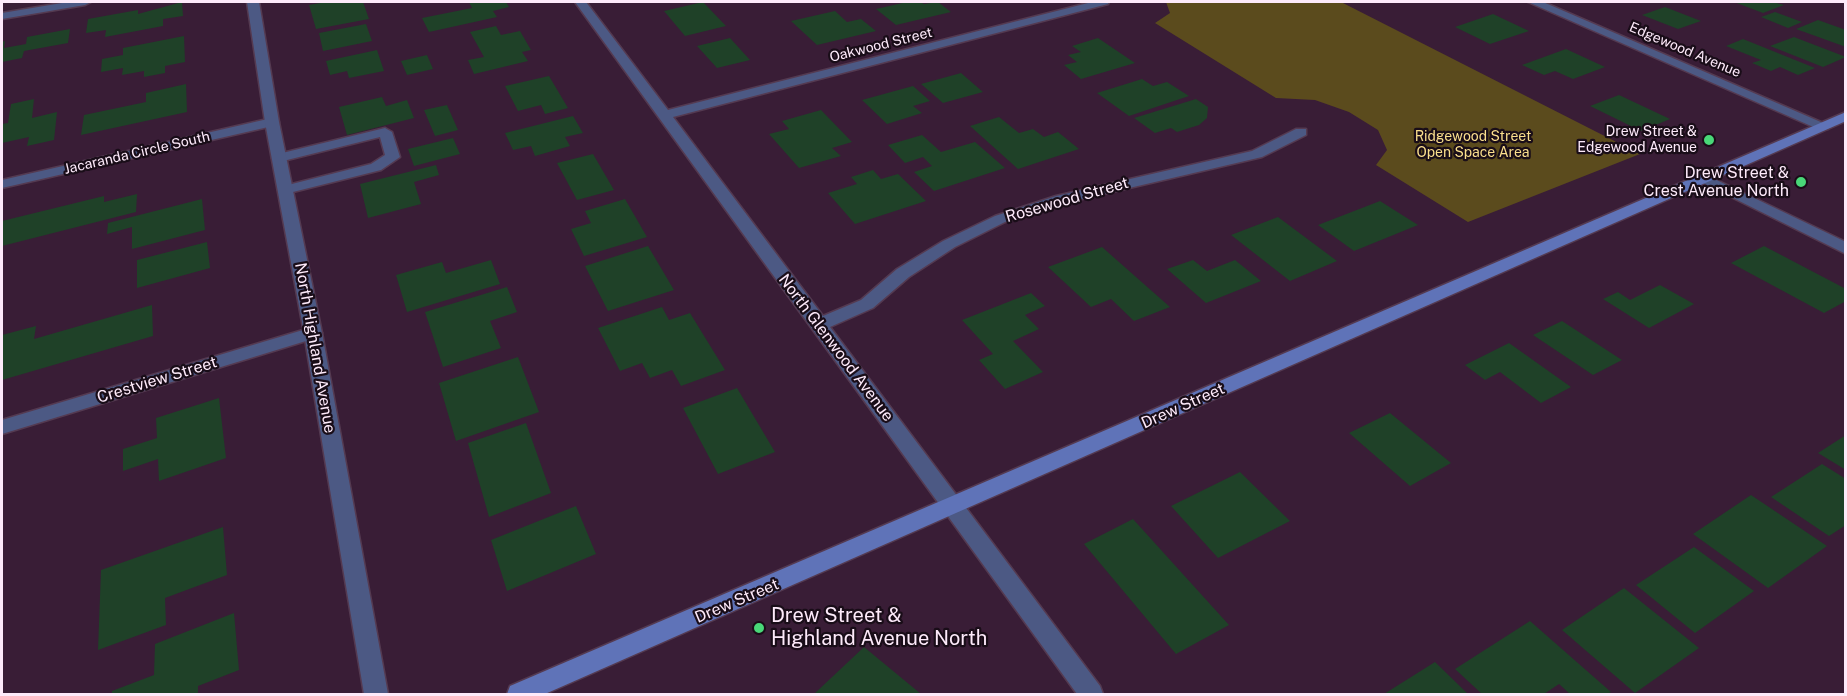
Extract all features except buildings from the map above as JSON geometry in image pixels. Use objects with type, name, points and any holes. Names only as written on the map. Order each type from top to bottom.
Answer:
[{"type":"main road","name":"Drew Street","points":[[519,694],[954,507],[1845,116]]},
{"type":"street","points":[[2,16],[85,2]]},
{"type":"street","name":"North Highland Avenue","points":[[253,2],[272,122],[313,333],[376,694]]},
{"type":"street","name":"North Glenwood Avenue","points":[[581,2],[1091,694]]},
{"type":"street","name":"Oakwood Street","points":[[665,115],[1104,2]]},
{"type":"street","name":"Edgewood Avenue","points":[[1534,2],[1823,126]]},
{"type":"street","name":"Jacaranda Circle South","points":[[2,184],[272,122]]},
{"type":"street","points":[[279,158],[385,132],[393,157],[376,167],[285,190]]},
{"type":"street","name":"Rosewood Street","points":[[818,325],[867,304],[903,273],[949,244],[1000,219],[1072,196],[1257,154],[1301,132]]},
{"type":"street","points":[[1704,178],[1845,249]]},
{"type":"street","name":"Crestview Street","points":[[2,427],[313,333]]},
{"type":"green space","name":"Ridgewood Street Open Space Area","points":[[1166,2],[1341,2],[1640,154],[1468,222],[1376,165],[1387,150],[1378,130],[1349,112],[1315,100],[1276,98],[1155,23],[1170,13]]},
{"type":"place","name":"Drew Street & Edgewood Avenue","points":[[1709,140]]},
{"type":"place","name":"Drew Street & Crest Avenue North","points":[[1801,182]]},
{"type":"place","name":"Drew Street & Highland Avenue North","points":[[759,628]]}]
